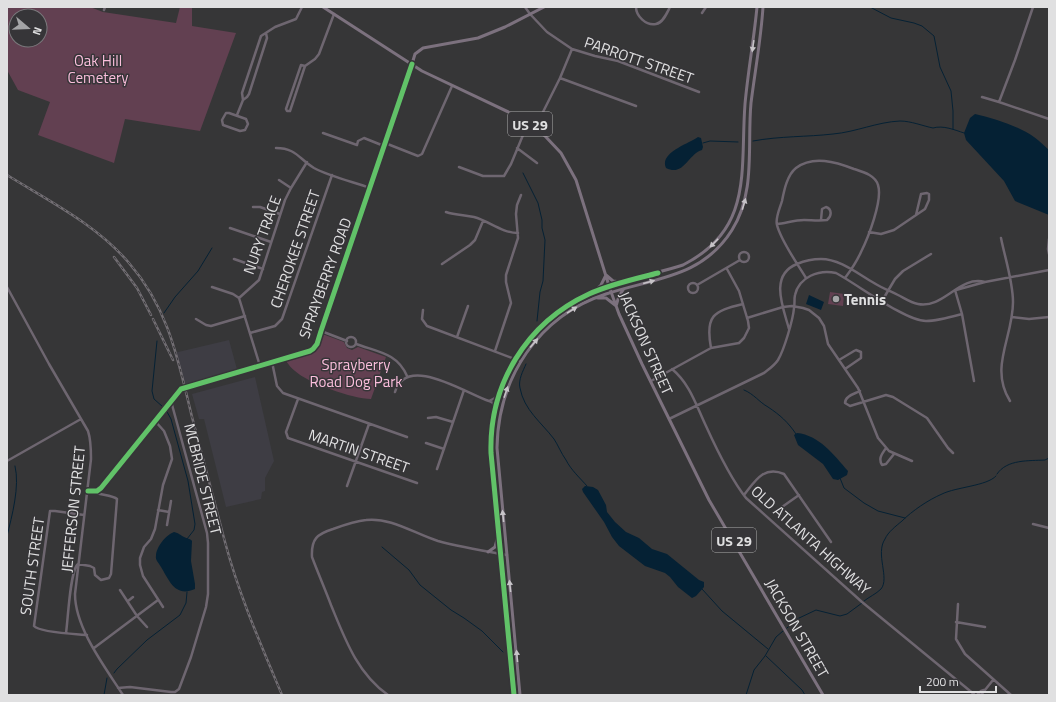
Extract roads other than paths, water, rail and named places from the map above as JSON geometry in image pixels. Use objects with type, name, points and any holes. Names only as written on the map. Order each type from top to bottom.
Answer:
[{"type":"main road","name":"JACKSON STREET","points":[[323,7],[412,64],[452,86],[510,112],[528,122],[561,153],[576,180],[616,306],[669,419],[709,500],[823,695]]},
{"type":"main road","points":[[412,64],[416,54],[425,47],[478,38],[505,27],[544,7]]},
{"type":"main road","points":[[514,695],[491,446],[495,409],[500,392],[515,358],[530,338],[547,321],[570,304],[594,292],[683,265],[695,259],[710,248],[720,237],[733,216],[742,186],[745,104],[757,7]]},
{"type":"main road","points":[[520,695],[497,448],[497,437],[503,400],[520,361],[536,341],[555,322],[577,307],[596,298],[686,271],[699,264],[724,242],[738,219],[745,202],[748,184],[751,105],[763,7]]},
{"type":"main road","points":[[594,292],[601,285],[606,275],[613,280],[623,283]]},
{"type":"main road","points":[[596,298],[606,298],[616,306],[619,296],[624,289]]},
{"type":"main road","points":[[488,552],[497,545],[498,528]]},
{"type":"street","points":[[243,100],[241,94],[261,36],[275,26],[296,19],[302,7]]},
{"type":"street","name":"PARROTT STREET","points":[[525,7],[547,32],[572,48],[595,56],[618,61],[699,92]]},
{"type":"street","points":[[636,7],[636,11],[642,20],[652,24],[657,24],[662,20],[670,7]]},
{"type":"street","points":[[702,13],[706,7]]},
{"type":"street","points":[[999,102],[1016,60],[1033,7]]},
{"type":"street","points":[[305,66],[290,111],[287,111],[286,110],[301,65],[305,66],[319,54],[334,14]]},
{"type":"street","points":[[237,116],[243,100],[248,95],[267,38],[266,33]]},
{"type":"street","points":[[535,128],[560,78],[572,48]]},
{"type":"street","name":"SPRAYBERRY ROAD","points":[[93,492],[101,488],[107,482],[178,391],[185,387],[312,350],[317,344],[412,64]]},
{"type":"street","points":[[560,78],[636,106]]},
{"type":"street","points":[[323,133],[357,145],[358,141],[364,138],[418,156],[422,154],[452,86]]},
{"type":"street","points":[[982,97],[1049,118]]},
{"type":"street","points":[[226,113],[237,116],[246,118],[248,121],[248,126],[242,132],[224,126],[222,123],[223,117],[226,113]]},
{"type":"street","points":[[459,167],[484,176],[504,176],[511,164],[528,122]]},
{"type":"street","points":[[276,148],[283,148],[294,152],[314,168],[370,188]]},
{"type":"street","points":[[517,148],[538,163]]},
{"type":"street","points":[[806,278],[782,238],[777,220],[783,196],[792,173],[796,168],[811,162],[826,161],[834,162],[873,177],[878,184],[880,196],[879,203],[861,252],[845,278]]},
{"type":"street","name":"NURY TRACE","points":[[239,298],[256,285],[259,280],[280,214],[291,188],[307,162]]},
{"type":"street","name":"CHEROKEE STREET","points":[[250,333],[275,326],[282,319],[332,175]]},
{"type":"street","points":[[279,180],[291,188]]},
{"type":"street","points":[[869,232],[881,234],[887,233],[916,215],[927,206],[929,194],[921,194],[916,215]]},
{"type":"street","points":[[495,351],[511,303],[506,282],[506,275],[518,238],[516,214],[517,205],[521,195]]},
{"type":"street","points":[[253,207],[260,207],[280,214]]},
{"type":"street","points":[[777,224],[802,220],[821,220],[827,220],[830,218],[830,211],[826,207],[822,209],[821,220]]},
{"type":"street","points":[[446,212],[472,217],[510,232],[518,233]]},
{"type":"street","points":[[442,264],[475,240],[483,221]]},
{"type":"street","points":[[230,228],[272,242]]},
{"type":"street","points":[[1001,238],[1013,300],[1012,317],[1001,362],[1002,379],[1006,396],[1010,401]]},
{"type":"street","points":[[1049,239],[1049,254]]},
{"type":"street","points":[[742,252],[748,256],[748,260],[746,262],[742,262],[740,260],[738,256],[742,252]]},
{"type":"street","points":[[882,301],[895,279],[903,271],[931,254]]},
{"type":"street","points":[[789,329],[779,291],[782,278],[793,265],[821,259],[837,262],[916,304],[924,305],[937,302],[955,290],[985,282],[1049,270]]},
{"type":"street","points":[[234,260],[263,269]]},
{"type":"street","points":[[698,286],[740,260]]},
{"type":"street","points":[[651,381],[711,348],[739,342],[744,338],[749,328],[747,318],[739,292],[727,269]]},
{"type":"street","points":[[669,419],[764,373],[772,366],[778,360],[789,329],[795,307],[795,296],[797,290],[806,278],[820,272],[829,271],[836,273],[910,318],[927,321],[962,314]]},
{"type":"street","name":"JEFFERSON STREET","points":[[7,287],[88,431],[92,443],[75,603],[80,621],[87,635],[123,695]]},
{"type":"street","points":[[212,287],[233,294],[239,298],[260,366]]},
{"type":"street","points":[[955,290],[962,314],[974,381]]},
{"type":"street","points":[[711,348],[708,330],[711,319],[725,308],[743,304]]},
{"type":"street","points":[[457,337],[468,306]]},
{"type":"street","points":[[747,318],[783,307],[803,308],[809,310],[819,318],[824,326],[828,344],[860,391],[878,438],[886,448],[894,454],[912,462]]},
{"type":"street","points":[[423,310],[422,318],[426,325],[520,361]]},
{"type":"street","points":[[196,319],[206,325],[211,326],[245,316]]},
{"type":"street","points":[[1012,317],[1029,319],[1049,317]]},
{"type":"street","points":[[322,332],[347,340],[350,337],[356,339],[356,344]]},
{"type":"street","points":[[347,340],[347,344],[350,347],[354,347],[356,344]]},
{"type":"street","points":[[356,344],[395,359],[404,368],[407,376]]},
{"type":"street","points":[[839,360],[856,350],[861,352],[861,358],[845,369]]},
{"type":"street","points":[[272,362],[278,388],[283,393],[407,437]]},
{"type":"street","name":"OLD ATLANTA HIGHWAY","points":[[672,369],[679,375],[688,387],[737,486],[744,494],[862,602],[976,695]]},
{"type":"street","points":[[395,392],[399,382],[407,376],[427,376],[449,382],[489,401],[493,403],[495,409]]},
{"type":"street","points":[[437,469],[464,390]]},
{"type":"street","points":[[860,391],[848,397],[845,400],[845,403],[850,406],[888,395],[928,418],[953,453]]},
{"type":"street","points":[[489,401],[495,398],[500,392]]},
{"type":"street","name":"MARTIN STREET","points":[[298,399],[286,432],[287,437],[417,483]]},
{"type":"street","name":"MCBRIDE STREET","points":[[118,688],[130,687],[175,692],[178,689],[191,657],[206,607],[208,594],[207,533],[170,401]]},
{"type":"street","points":[[428,418],[436,417],[453,422]]},
{"type":"street","points":[[7,461],[81,419]]},
{"type":"street","points":[[155,421],[164,431],[170,446],[172,459],[163,484],[153,535],[144,547],[140,558],[140,565],[143,576],[163,607]]},
{"type":"street","points":[[347,486],[369,424]]},
{"type":"street","points":[[426,443],[444,449]]},
{"type":"street","points":[[886,448],[880,457],[880,462],[882,465],[886,464],[894,454]]},
{"type":"street","points":[[744,494],[757,478],[763,474],[775,471],[784,474],[831,542]]},
{"type":"street","points":[[66,633],[75,566],[78,564],[93,567],[95,575],[98,578],[105,580],[111,574],[118,499],[116,497],[88,491]]},
{"type":"street","points":[[782,508],[799,495]]},
{"type":"street","points":[[167,525],[172,501]]},
{"type":"street","points":[[158,510],[169,512]]},
{"type":"street","name":"SOUTH STREET","points":[[84,514],[50,511],[48,515],[34,626],[37,629],[87,635]]},
{"type":"street","points":[[388,695],[378,688],[360,668],[347,646],[312,557],[314,542],[318,536],[328,530],[357,521],[376,520],[393,524],[438,541],[507,555]]},
{"type":"street","points":[[1033,524],[1049,528]]},
{"type":"street","points":[[120,590],[137,616],[147,627]]},
{"type":"street","points":[[128,601],[133,597]]},
{"type":"street","points":[[94,648],[158,600]]},
{"type":"street","points":[[958,604],[956,639],[962,650],[1011,695]]},
{"type":"street","points":[[956,622],[985,627]]},
{"type":"street","points":[[981,695],[993,680]]},
{"type":"street","points":[[976,695],[984,690]]},
{"type":"water","points":[[975,114],[998,120],[1020,129],[1036,139],[1049,150],[1049,215],[1015,201],[1004,181],[966,140],[964,133],[970,118]]},
{"type":"water","points":[[698,137],[701,138],[703,147],[702,150],[697,152],[686,164],[677,170],[666,168],[665,163],[670,153]]},
{"type":"water","points":[[809,295],[824,302],[821,310],[806,304]]},
{"type":"water","points":[[797,433],[812,438],[826,447],[848,471],[847,475],[838,480],[833,479],[823,464],[798,445],[794,435]]},
{"type":"water","points":[[585,486],[593,487],[598,490],[606,505],[607,512],[626,532],[639,538],[652,549],[667,554],[699,580],[704,582],[704,587],[696,596],[692,598],[678,587],[665,573],[645,566],[619,546],[583,492],[582,489]]},
{"type":"water","points":[[174,532],[192,541],[191,561],[195,589],[182,591],[174,586],[156,559],[156,553],[162,542]]},
{"type":"waterway","points":[[870,7],[891,18],[922,26],[934,36],[940,67],[951,91],[953,129]]},
{"type":"waterway","points":[[753,141],[842,133],[883,123],[900,121],[933,128],[945,127],[964,133]]},
{"type":"waterway","points":[[703,143],[710,141],[738,142]]},
{"type":"waterway","points":[[523,173],[538,203],[545,240],[543,281],[540,292],[537,321]]},
{"type":"waterway","points":[[164,313],[175,297],[198,271],[212,248]]},
{"type":"waterway","points":[[157,341],[152,391],[154,399],[163,407]]},
{"type":"waterway","points":[[526,364],[520,382],[522,396],[525,403],[554,439],[570,467],[587,486]]},
{"type":"waterway","points":[[744,390],[780,416],[796,434]]},
{"type":"waterway","points":[[166,410],[171,419],[188,481],[195,524],[194,530],[187,539]]},
{"type":"waterway","points":[[997,474],[1001,469],[1012,463],[1045,460],[1049,458]]},
{"type":"waterway","points":[[7,536],[16,492],[17,483],[15,466]]},
{"type":"waterway","points":[[864,601],[879,591],[883,584],[882,545],[886,536],[892,529],[915,510],[937,496],[986,482],[996,476]]},
{"type":"waterway","points":[[840,478],[844,488],[864,503],[878,511],[905,518]]},
{"type":"waterway","points":[[382,547],[409,570],[420,585],[451,610],[482,631],[503,652]]},
{"type":"waterway","points":[[702,589],[722,611],[768,649]]},
{"type":"waterway","points":[[114,673],[147,640],[180,615],[186,603],[187,592]]},
{"type":"waterway","points":[[787,628],[797,619],[816,610],[840,616],[847,614],[862,603]]},
{"type":"waterway","points":[[746,695],[754,670],[765,656],[776,637],[783,631]]},
{"type":"waterway","points":[[766,656],[802,690],[805,695]]},
{"type":"waterway","points":[[104,695],[107,678]]},
{"type":"railway","points":[[7,175],[72,214],[102,237],[129,263],[143,280],[154,298],[170,336],[182,375],[221,527],[237,581],[251,620],[282,695]]},
{"type":"railway","points":[[114,257],[137,288],[151,315]]},
{"type":"railway","points":[[153,319],[173,360]]},
{"type":"place","name":"Tennis","points":[[836,299]]},
{"type":"park label","name":"Oak Hill Cemetery","points":[[98,68]]},
{"type":"park label","name":"Sprayberry Road Dog Park","points":[[356,372]]}]
